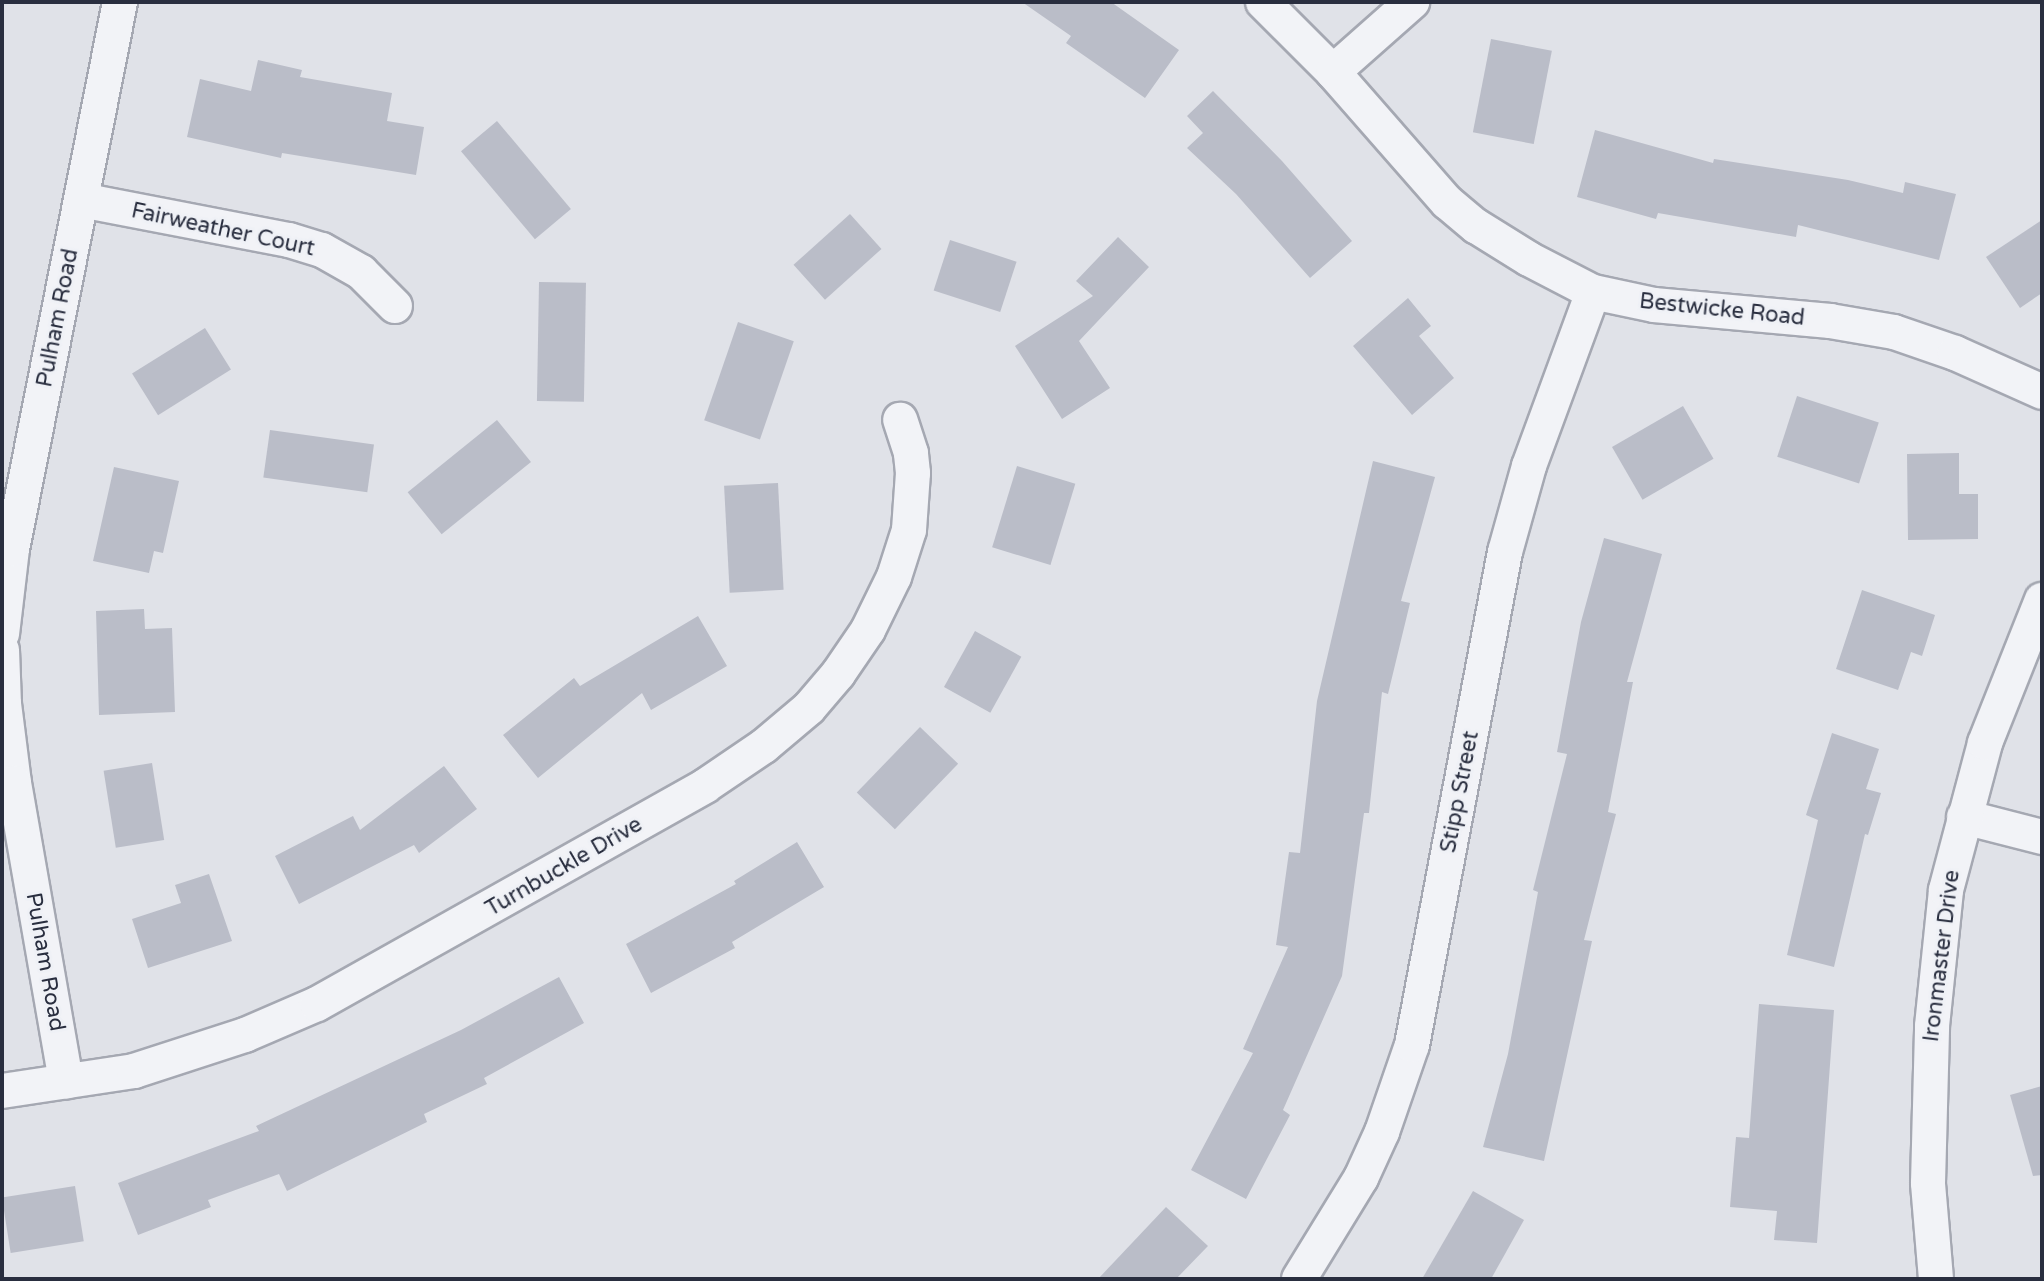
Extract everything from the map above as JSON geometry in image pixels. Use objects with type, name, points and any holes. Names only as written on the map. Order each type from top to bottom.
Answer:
[{"type":"street","name":"Pulham Road","points":[[2,634],[12,549],[120,2]]},
{"type":"street","name":"Bestwicke Road","points":[[1263,2],[1333,72],[1447,202],[1476,226],[1529,259],[1593,292],[1654,305],[1830,321],[1894,332],[1955,353],[2042,392]]},
{"type":"street","points":[[1333,72],[1412,2]]},
{"type":"street","name":"Fairweather Court","points":[[81,200],[289,240],[322,250],[361,272],[395,306]]},
{"type":"street","name":"Stipp Street","points":[[1299,1279],[1361,1178],[1382,1132],[1412,1045],[1505,552],[1529,466],[1593,292]]},
{"type":"street","name":"Turnbuckle Drive","points":[[2,1091],[134,1071],[208,1049],[317,1004],[381,972],[691,794],[764,746],[809,708],[838,674],[868,630],[894,577],[909,530],[913,473],[911,453],[900,420]]},
{"type":"street","name":"Ironmaster Drive","points":[[1936,1279],[1928,1183],[1932,1026],[1946,890],[1995,715],[2042,600]]},
{"type":"street","name":"Pulham Road","points":[[2,650],[4,704],[14,783],[66,1082]]},
{"type":"street","points":[[1964,817],[2042,837]]},
{"type":"building","points":[[1022,2],[1111,2],[1179,50],[1145,98],[1066,43],[1071,36]]},
{"type":"building","points":[[1491,39],[1552,51],[1534,144],[1473,132]]},
{"type":"building","points":[[258,60],[302,70],[300,77],[392,93],[387,121],[424,127],[416,175],[282,153],[281,158],[187,137],[200,79],[251,91]]},
{"type":"building","points":[[1213,91],[1282,161],[1352,241],[1310,278],[1236,194],[1187,148],[1203,133],[1187,116]]},
{"type":"building","points":[[497,121],[571,209],[535,239],[461,151]]},
{"type":"building","points":[[1595,130],[1713,163],[1714,159],[1848,180],[1903,193],[1905,182],[1956,194],[1939,260],[1798,225],[1796,237],[1658,213],[1656,219],[1577,197]]},
{"type":"building","points":[[850,214],[881,249],[825,300],[794,265]]},
{"type":"building","points":[[2042,220],[2042,293],[2020,308],[1986,257]]},
{"type":"building","points":[[1118,237],[1149,267],[1079,341],[1110,388],[1062,419],[1015,346],[1093,296],[1076,281]]},
{"type":"building","points":[[950,240],[1017,262],[1000,312],[934,290]]},
{"type":"building","points":[[539,282],[586,283],[584,402],[537,401]]},
{"type":"building","points":[[1408,298],[1431,326],[1419,336],[1454,378],[1412,415],[1353,346]]},
{"type":"building","points":[[738,322],[794,341],[760,440],[704,420]]},
{"type":"building","points":[[205,328],[231,370],[158,415],[132,374]]},
{"type":"building","points":[[1797,396],[1879,423],[1859,483],[1777,457]]},
{"type":"building","points":[[1683,406],[1714,459],[1642,500],[1612,447]]},
{"type":"building","points":[[497,420],[531,462],[442,534],[408,492]]},
{"type":"building","points":[[270,430],[374,445],[367,492],[263,478]]},
{"type":"building","points":[[1959,453],[1959,494],[1978,494],[1978,539],[1908,540],[1907,454]]},
{"type":"building","points":[[1373,461],[1435,477],[1401,601],[1410,603],[1388,694],[1382,692],[1369,813],[1364,813],[1342,976],[1283,1110],[1290,1115],[1246,1199],[1191,1170],[1253,1053],[1243,1049],[1288,947],[1276,945],[1289,852],[1300,853],[1317,701]]},
{"type":"building","points":[[1017,466],[1075,484],[1050,565],[992,547]]},
{"type":"building","points":[[114,467],[179,481],[163,553],[154,551],[149,573],[93,561]]},
{"type":"building","points":[[778,483],[784,590],[730,593],[724,486]]},
{"type":"building","points":[[1604,538],[1662,554],[1627,682],[1633,682],[1608,812],[1616,814],[1584,940],[1592,941],[1544,1161],[1483,1147],[1508,1054],[1538,892],[1533,890],[1567,754],[1557,752],[1581,622]]},
{"type":"building","points":[[1862,590],[1935,615],[1922,656],[1911,652],[1898,690],[1836,669]]},
{"type":"building","points":[[144,609],[145,629],[172,628],[175,712],[99,715],[96,611]]},
{"type":"building","points":[[698,616],[727,666],[651,710],[642,693],[538,778],[503,735],[574,678],[580,686]]},
{"type":"building","points":[[975,631],[1021,657],[990,713],[944,687]]},
{"type":"building","points":[[920,727],[958,764],[895,829],[857,792]]},
{"type":"building","points":[[1832,733],[1879,749],[1866,789],[1881,793],[1868,835],[1865,834],[1834,967],[1787,955],[1818,820],[1806,815]]},
{"type":"building","points":[[152,763],[164,840],[116,848],[104,771]]},
{"type":"building","points":[[444,766],[477,809],[419,853],[414,845],[299,904],[275,856],[353,816],[360,830]]},
{"type":"building","points":[[797,842],[824,887],[732,942],[735,948],[651,993],[626,944],[736,884],[734,881]]},
{"type":"building","points":[[209,874],[232,941],[148,968],[132,919],[181,903],[175,885]]},
{"type":"building","points":[[559,977],[584,1023],[484,1078],[487,1084],[424,1114],[427,1122],[287,1191],[279,1174],[208,1200],[211,1207],[138,1235],[118,1183],[259,1131],[256,1126],[461,1030]]},
{"type":"building","points":[[1759,1004],[1834,1010],[1817,1243],[1774,1240],[1777,1211],[1730,1207],[1736,1137],[1749,1138]]},
{"type":"building","points":[[2042,1086],[2042,1175],[2033,1176],[2010,1095]]},
{"type":"building","points":[[75,1186],[84,1241],[11,1253],[2,1198]]},
{"type":"building","points":[[1473,1191],[1524,1220],[1491,1279],[1422,1279]]},
{"type":"building","points":[[1166,1207],[1208,1246],[1176,1279],[1098,1279]]}]
